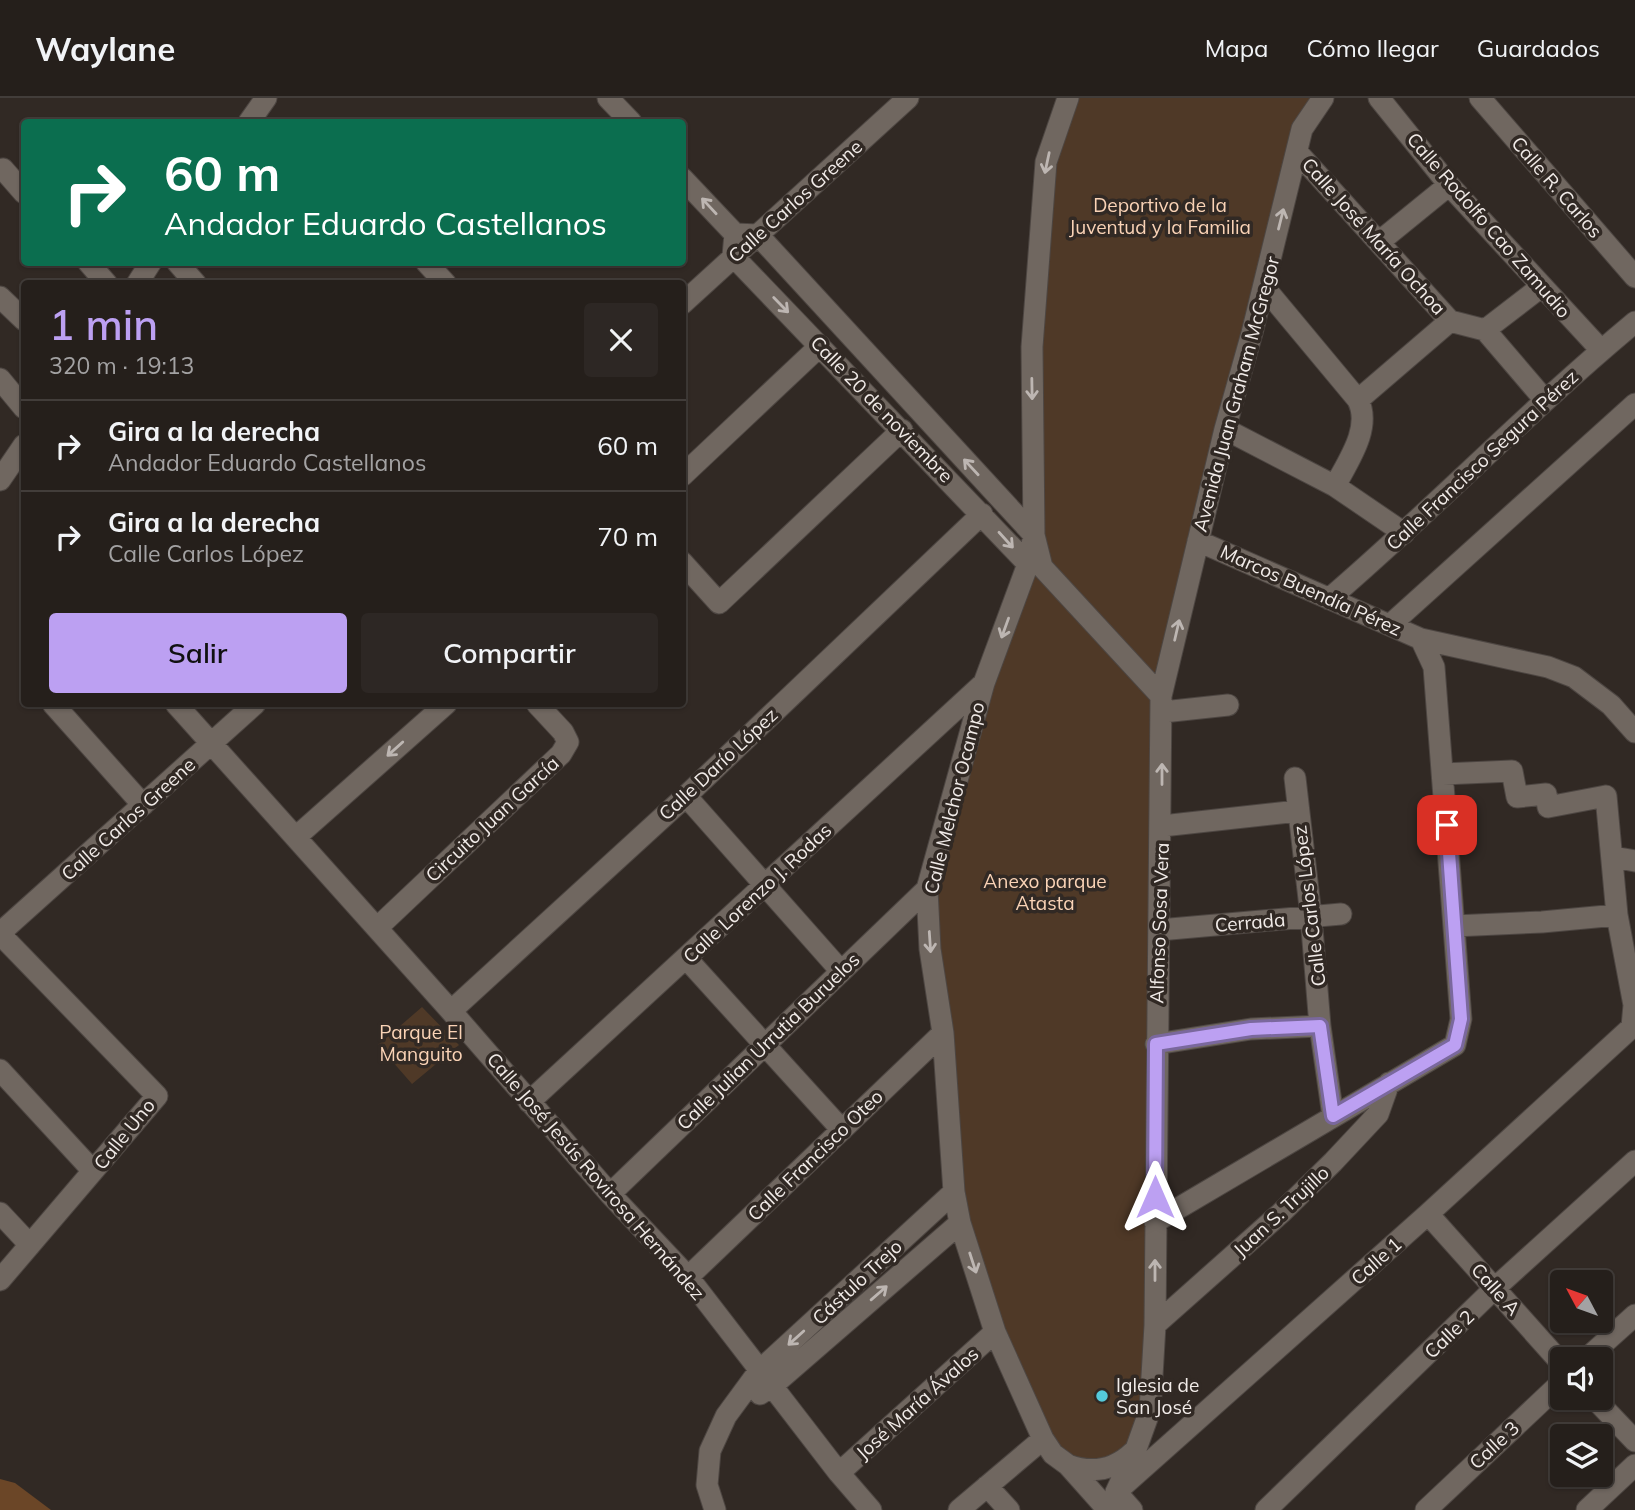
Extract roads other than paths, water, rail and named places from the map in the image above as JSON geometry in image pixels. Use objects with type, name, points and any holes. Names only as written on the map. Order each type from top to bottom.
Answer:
[{"type":"street","points":[[251,119],[266,98]]},
{"type":"street","points":[[607,98],[628,119]]},
{"type":"street","name":"Calle Carlos Greene","points":[[686,300],[908,98]]},
{"type":"street","name":"Calle Melchor Ocampo","points":[[1068,98],[1045,162],[1032,347],[1035,565],[984,683],[927,889],[930,949],[943,1033],[954,1192],[960,1223],[995,1332],[1043,1439],[1053,1454],[1109,1499],[1132,1510]]},
{"type":"street","name":"Avenida Juan Graham McGregor","points":[[1162,704],[1225,429],[1264,286],[1302,129],[1323,98]]},
{"type":"street","name":"Calle Rodolfo Cao Zamudio","points":[[1379,98],[1449,185],[1601,350]]},
{"type":"street","name":"Calle R. Carlos","points":[[1480,98],[1635,277]]},
{"type":"street","name":"Calle José María Ochoa","points":[[1297,152],[1450,321]]},
{"type":"street","points":[[3,169],[21,189]]},
{"type":"street","points":[[686,181],[736,234],[758,235]]},
{"type":"street","points":[[1379,242],[1449,185]]},
{"type":"street","points":[[733,256],[736,234]]},
{"type":"street","name":"Calle 20 de noviembre","points":[[758,235],[1034,536]]},
{"type":"street","name":"Calle 20 de noviembre","points":[[733,256],[1035,565]]},
{"type":"street","points":[[91,266],[104,280]]},
{"type":"street","points":[[180,266],[193,280]]},
{"type":"street","points":[[430,266],[442,280]]},
{"type":"street","points":[[1264,286],[1358,400],[1364,411],[1359,441],[1335,486]]},
{"type":"street","points":[[1485,330],[1541,287]]},
{"type":"street","points":[[0,297],[21,317]]},
{"type":"street","points":[[1358,400],[1450,321],[1485,330],[1545,399]]},
{"type":"street","name":"Calle Francisco Segura Pérez","points":[[1329,598],[1404,533],[1545,399],[1635,322]]},
{"type":"street","points":[[686,472],[820,346]]},
{"type":"street","points":[[0,379],[21,404]]},
{"type":"street","points":[[1390,625],[1635,404]]},
{"type":"street","points":[[1225,429],[1335,486],[1404,533]]},
{"type":"street","points":[[686,566],[719,603],[902,430]]},
{"type":"street","points":[[0,480],[21,449]]},
{"type":"street","name":"Calle Darío López","points":[[451,1011],[686,796],[982,513]]},
{"type":"street","name":"Marcos Buendía Pérez","points":[[1155,1222],[1455,1045],[1461,1019],[1434,667],[1421,639],[1198,541]]},
{"type":"street","points":[[1035,565],[1162,704],[1228,705]]},
{"type":"street","points":[[1421,639],[1548,667],[1574,677],[1611,705],[1635,732]]},
{"type":"street","name":"Calle Lorenzo J. Rodas","points":[[529,1102],[984,683]]},
{"type":"street","name":"Alfonso Sosa Vera","points":[[1109,1499],[1136,1448],[1150,1410],[1155,1325],[1156,1044],[1162,826],[1162,704]]},
{"type":"street","points":[[56,707],[143,805]]},
{"type":"street","name":"Calle José Jesús Rovirosa Hernández","points":[[179,707],[451,1011],[610,1194],[688,1277],[839,1473],[871,1510]]},
{"type":"street","name":"Calle Carlos Greene","points":[[0,933],[252,707]]},
{"type":"street","points":[[296,837],[443,707]]},
{"type":"street","name":"Circuito Juan García","points":[[377,928],[561,754],[568,742],[563,732],[540,707]]},
{"type":"street","points":[[1443,774],[1512,771],[1517,797],[1546,794],[1548,807],[1606,796],[1624,919],[1454,926]]},
{"type":"street","name":"Calle Carlos López","points":[[1295,778],[1320,1026],[1333,1116]]},
{"type":"street","points":[[686,796],[841,970]]},
{"type":"street","points":[[1162,826],[1298,811]]},
{"type":"street","points":[[1613,857],[1635,861]]},
{"type":"street","name":"Calle Julian Urrutia Buruelos","points":[[610,1194],[927,889]]},
{"type":"street","name":"Cerrada","points":[[1160,930],[1341,914]]},
{"type":"street","name":"Calle 1","points":[[1109,1499],[1429,1214],[1632,1027],[1634,1005],[1624,919]]},
{"type":"street","name":"Calle Uno","points":[[0,933],[157,1096],[0,1280]]},
{"type":"street","points":[[686,958],[842,1130]]},
{"type":"street","points":[[1156,1044],[1251,1029],[1320,1026]]},
{"type":"street","name":"Calle Francisco Oteo","points":[[688,1277],[943,1033]]},
{"type":"street","points":[[0,1070],[93,1171]]},
{"type":"street","name":"Juan S. Trujillo","points":[[1155,1325],[1333,1162],[1378,1114],[1389,1083]]},
{"type":"street","name":"Calle 2","points":[[1266,1510],[1495,1289],[1635,1161]]},
{"type":"street","name":"Cástulo Trejo","points":[[766,1378],[954,1192]]},
{"type":"street","points":[[0,1213],[30,1245]]},
{"type":"street","name":"Calle A","points":[[1429,1214],[1550,1350]]},
{"type":"street","name":"Cástulo Trejo","points":[[766,1378],[960,1223]]},
{"type":"street","points":[[1600,1347],[1635,1315]]},
{"type":"street","name":"José María Ávalos","points":[[839,1473],[995,1332]]},
{"type":"street","points":[[715,1510],[707,1485],[710,1451],[726,1416],[766,1378]]},
{"type":"street","name":"Calle 3","points":[[1426,1510],[1550,1393]]},
{"type":"street","points":[[1605,1410],[1635,1441]]},
{"type":"street","points":[[959,1510],[1043,1439]]},
{"type":"street","points":[[1068,1465],[1082,1470],[1105,1469],[1122,1462],[1136,1448]]},
{"type":"street","points":[[1587,1510],[1635,1465]]},
{"type":"street","points":[[987,1486],[1009,1510]]},
{"type":"place","name":"Iglesia de San José","points":[[1102,1396]]},
{"type":"park label","name":"Deportivo de la Juventud y la Familia","points":[[1160,216]]},
{"type":"park label","name":"Anexo parque Atasta","points":[[1045,892]]},
{"type":"park label","name":"Parque El Manguito","points":[[421,1043]]}]
